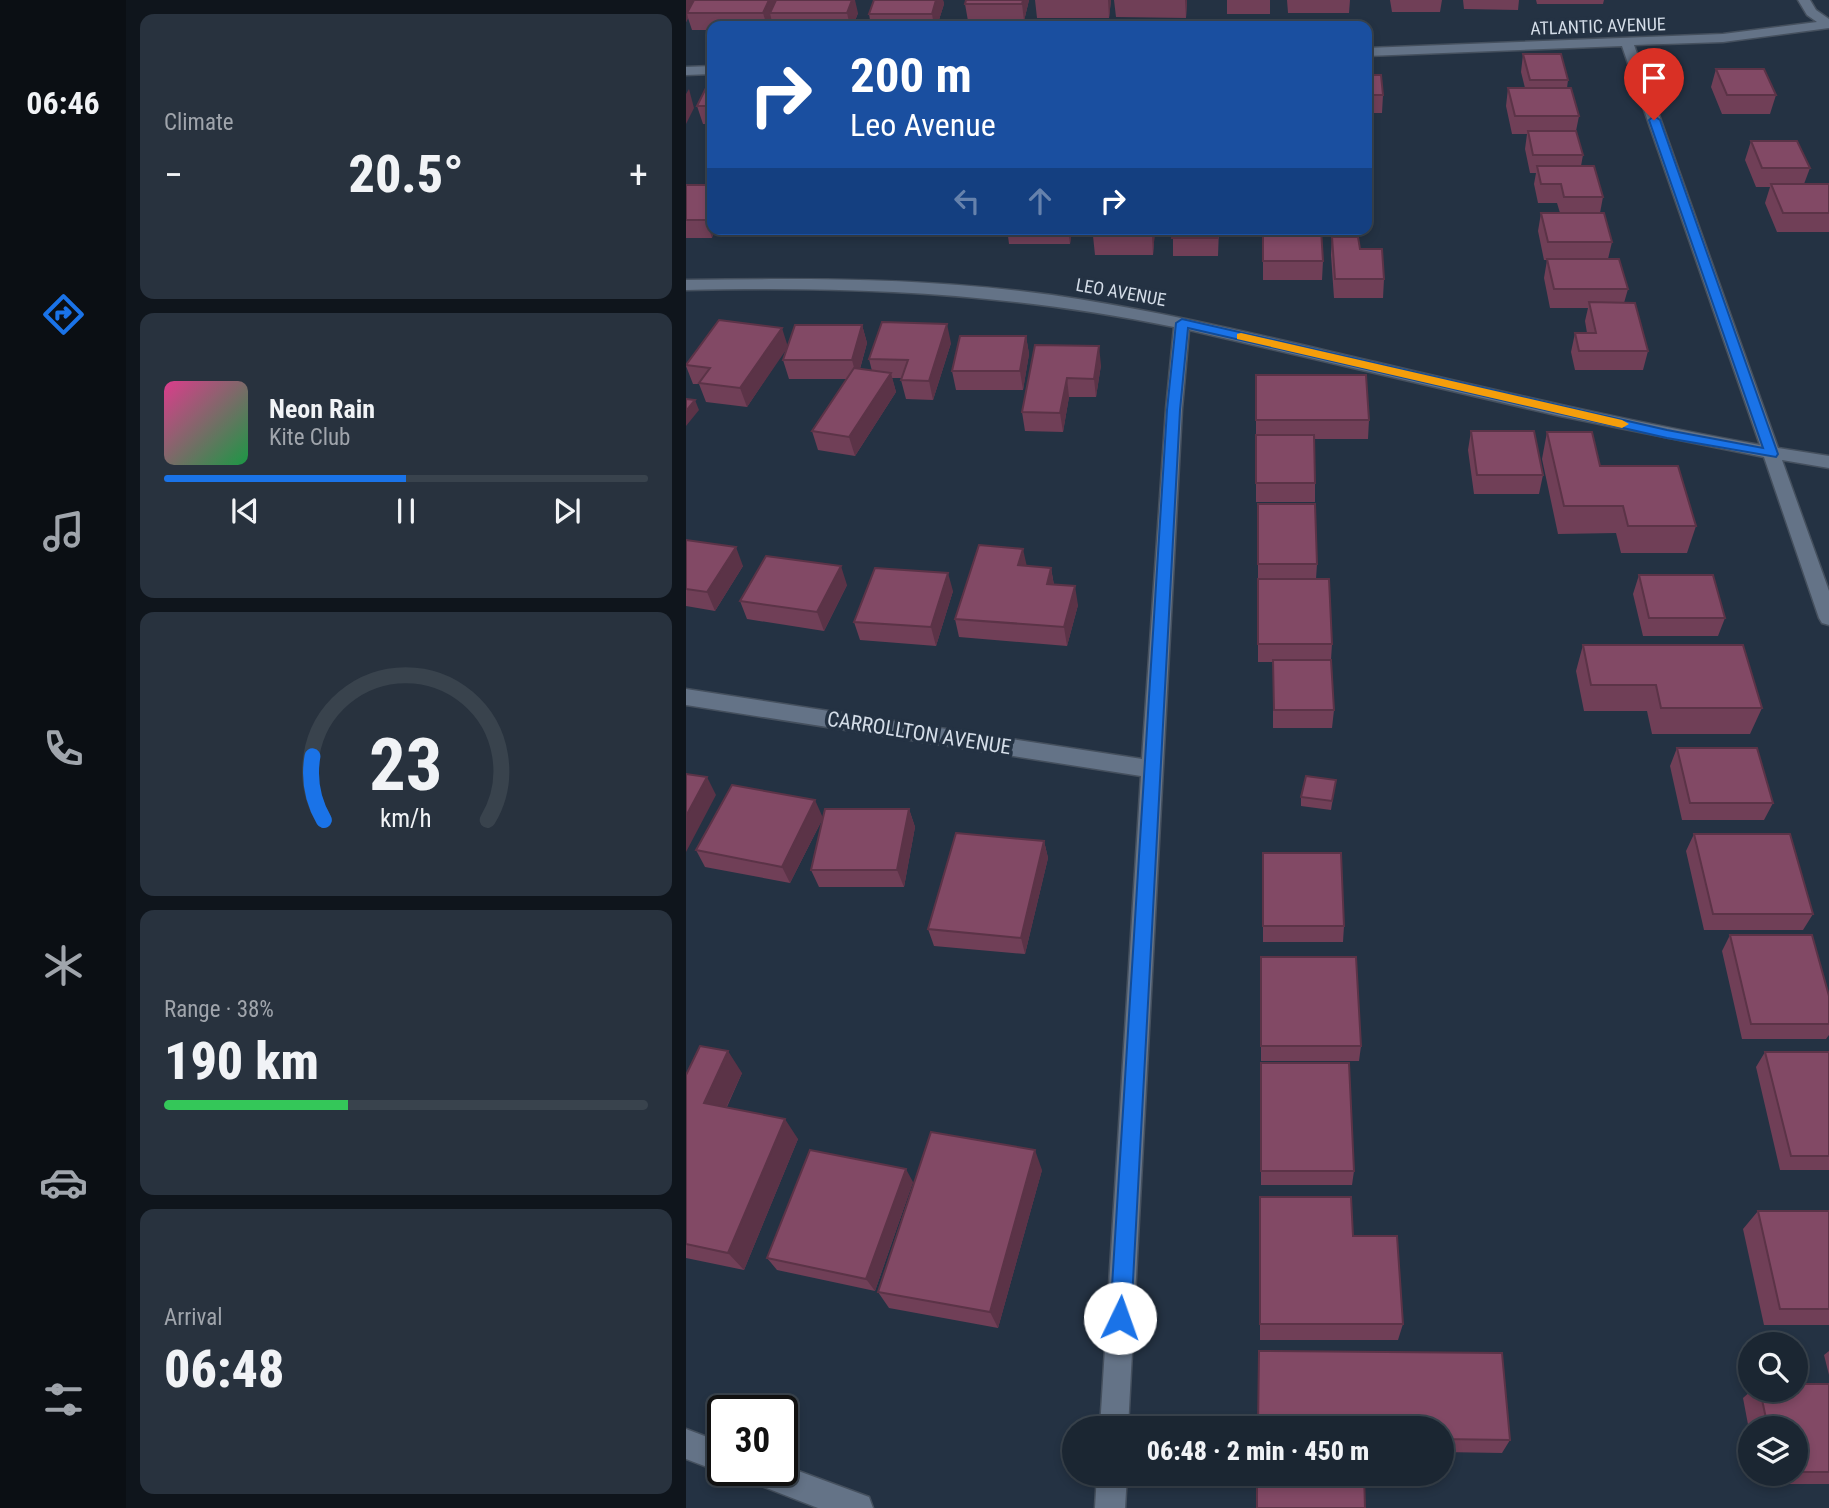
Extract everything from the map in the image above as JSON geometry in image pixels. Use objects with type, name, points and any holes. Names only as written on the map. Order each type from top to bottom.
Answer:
[{"type":"street","points":[[1804,0],[1811,12],[1828,24]]},
{"type":"street","name":"ATLANTIC AVENUE","points":[[1372,52],[1723,38],[1828,24]]},
{"type":"street","points":[[1628,43],[1829,618]]},
{"type":"street","points":[[686,71],[707,70]]},
{"type":"street","name":"LEO AVENUE","points":[[686,285],[844,282],[947,288],[1051,299],[1182,323],[1667,434],[1829,462]]},
{"type":"street","points":[[1115,1416],[1174,410],[1182,323]]},
{"type":"street","name":"CARROLLTON AVENUE","points":[[686,697],[1152,769]]},
{"type":"street","points":[[686,1444],[707,1452]]},
{"type":"street","points":[[798,1486],[858,1508]]},
{"type":"street","points":[[1110,1508],[1111,1486]]},
{"type":"building","points":[[694,0],[769,0],[763,13],[687,13]]},
{"type":"building","points":[[776,0],[852,0],[847,13],[770,13]]},
{"type":"building","points":[[874,0],[936,0],[932,14],[869,14]]},
{"type":"building","points":[[966,0],[1023,0],[1022,4],[965,4]]},
{"type":"building","points":[[1523,54],[1561,54],[1568,80],[1530,80]]},
{"type":"building","points":[[1716,69],[1764,69],[1776,95],[1727,95]]},
{"type":"building","points":[[1372,75],[1381,75],[1383,95],[1372,95]]},
{"type":"building","points":[[707,86],[707,106],[697,106]]},
{"type":"building","points":[[1508,88],[1571,88],[1579,116],[1515,116]]},
{"type":"building","points":[[1528,131],[1576,131],[1583,155],[1533,155]]},
{"type":"building","points":[[1751,141],[1797,141],[1810,168],[1762,168]]},
{"type":"building","points":[[1537,166],[1594,166],[1603,197],[1564,197],[1561,184],[1541,184]]},
{"type":"building","points":[[1771,184],[1829,184],[1829,213],[1783,213]]},
{"type":"building","points":[[686,185],[707,185],[706,220],[686,220]]},
{"type":"building","points":[[1541,213],[1604,213],[1612,242],[1548,242]]},
{"type":"building","points":[[1093,235],[1152,235],[1152,236]]},
{"type":"building","points":[[1172,235],[1217,235],[1217,238],[1172,238]]},
{"type":"building","points":[[1263,235],[1321,235],[1323,261],[1263,261]]},
{"type":"building","points":[[1332,237],[1358,237],[1360,249],[1382,249],[1384,279],[1335,279]]},
{"type":"building","points":[[1547,259],[1619,259],[1628,289],[1554,289]]},
{"type":"building","points":[[1589,302],[1635,303],[1648,351],[1579,351],[1575,333],[1596,333]]},
{"type":"building","points":[[719,320],[782,328],[740,388],[699,383],[710,368],[686,365]]},
{"type":"building","points":[[882,322],[947,324],[929,381],[901,380],[908,360],[869,359]]},
{"type":"building","points":[[795,325],[862,325],[852,360],[783,360]]},
{"type":"building","points":[[960,336],[1026,336],[1020,371],[952,371]]},
{"type":"building","points":[[1035,345],[1099,346],[1094,379],[1067,378],[1060,413],[1022,412]]},
{"type":"building","points":[[854,368],[891,373],[849,437],[812,431]]},
{"type":"building","points":[[1256,375],[1366,375],[1369,420],[1256,420]]},
{"type":"building","points":[[686,399],[695,400],[686,411]]},
{"type":"building","points":[[1471,431],[1534,431],[1543,475],[1477,475]]},
{"type":"building","points":[[1547,432],[1592,432],[1600,466],[1678,466],[1696,526],[1628,526],[1623,506],[1564,506]]},
{"type":"building","points":[[1256,435],[1314,435],[1315,483],[1256,483]]},
{"type":"building","points":[[1258,504],[1315,504],[1317,564],[1258,564]]},
{"type":"building","points":[[686,540],[736,547],[707,592],[686,589]]},
{"type":"building","points":[[979,545],[1023,549],[1018,565],[1051,568],[1047,584],[1075,586],[1064,627],[955,619]]},
{"type":"building","points":[[766,556],[841,566],[817,612],[740,601]]},
{"type":"building","points":[[875,568],[948,573],[931,627],[854,622]]},
{"type":"building","points":[[1639,575],[1713,575],[1725,618],[1649,618]]},
{"type":"building","points":[[1258,579],[1329,579],[1332,644],[1258,644]]},
{"type":"building","points":[[1583,645],[1743,645],[1762,708],[1661,708],[1656,685],[1591,685]]},
{"type":"building","points":[[1273,660],[1331,660],[1334,710],[1274,710]]},
{"type":"building","points":[[1677,748],[1757,748],[1773,803],[1690,803]]},
{"type":"building","points":[[686,774],[707,777],[686,816]]},
{"type":"building","points":[[1306,776],[1336,780],[1332,801],[1301,797]]},
{"type":"building","points":[[732,785],[815,800],[782,867],[696,850]]},
{"type":"building","points":[[825,809],[909,809],[897,870],[811,870]]},
{"type":"building","points":[[956,833],[1044,841],[1021,938],[928,929]]},
{"type":"building","points":[[1694,834],[1790,834],[1813,914],[1713,914]]},
{"type":"building","points":[[1263,853],[1341,853],[1344,926],[1263,926]]},
{"type":"building","points":[[1730,935],[1812,935],[1829,996],[1829,1024],[1751,1024]]},
{"type":"building","points":[[1261,957],[1356,957],[1361,1046],[1261,1046]]},
{"type":"building","points":[[700,1046],[728,1051],[704,1103],[785,1119],[728,1253],[686,1244],[686,1075]]},
{"type":"building","points":[[1765,1052],[1829,1052],[1829,1156],[1791,1156]]},
{"type":"building","points":[[1261,1063],[1349,1063],[1354,1171],[1261,1171]]},
{"type":"building","points":[[931,1132],[1035,1150],[990,1312],[878,1292]]},
{"type":"building","points":[[810,1150],[906,1169],[866,1279],[767,1258]]},
{"type":"building","points":[[1260,1197],[1351,1197],[1353,1236],[1397,1236],[1403,1324],[1260,1324]]},
{"type":"building","points":[[1758,1211],[1829,1211],[1829,1309],[1780,1309]]},
{"type":"building","points":[[1259,1351],[1502,1353],[1510,1440],[1454,1439],[1454,1416],[1258,1416]]},
{"type":"building","points":[[1808,1384],[1829,1384],[1829,1472],[1808,1472],[1808,1416],[1765,1416],[1763,1402],[1808,1402]]},
{"type":"building","points":[[1257,1486],[1364,1486],[1365,1508],[1257,1508]]},
{"type":"slow traffic","points":[[1241,337],[1622,424]]},
{"type":"route","points":[[1120,1318],[1153,742],[1182,323],[1667,434],[1771,454],[1654,120]]}]
